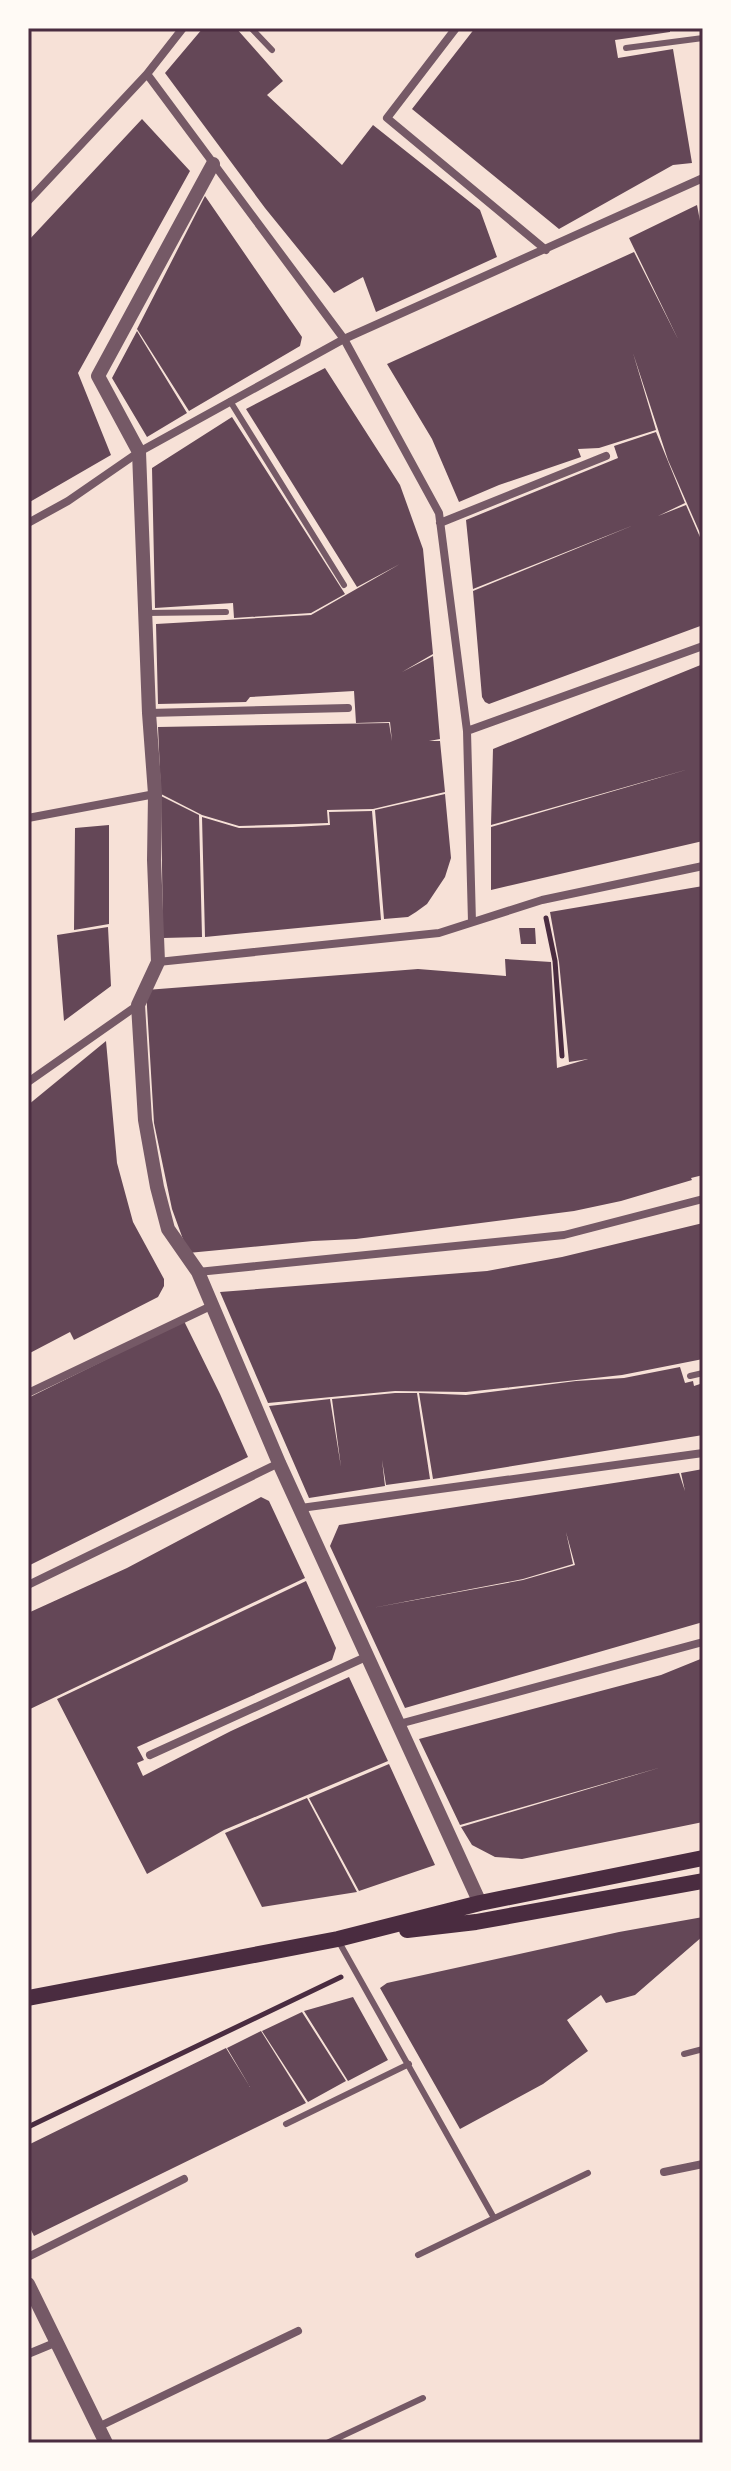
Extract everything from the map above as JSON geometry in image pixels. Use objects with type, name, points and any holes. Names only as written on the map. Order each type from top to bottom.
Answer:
[{"type":"main road","points":[[28,1998],[338,1939],[480,1903],[703,1858]]},
{"type":"main road","points":[[338,1939],[476,1922],[703,1881]]},
{"type":"street","points":[[28,201],[147,74],[183,28]]},
{"type":"street","points":[[456,28],[387,118],[546,250]]},
{"type":"street","points":[[147,74],[344,339],[439,513],[467,731],[472,922]]},
{"type":"street","points":[[213,164],[98,376],[139,452],[155,794],[158,962],[138,1005],[145,1120],[168,1229],[198,1272],[279,1463],[480,1903]]},
{"type":"street","points":[[28,523],[68,501],[139,452],[344,339],[703,178]]},
{"type":"street","points":[[440,523],[606,456]]},
{"type":"street","points":[[467,731],[703,646]]},
{"type":"street","points":[[149,713],[348,708]]},
{"type":"street","points":[[28,818],[155,794]]},
{"type":"street","points":[[158,962],[439,933],[542,900],[703,866]]},
{"type":"street","points":[[28,1082],[138,1005]]},
{"type":"street","points":[[198,1272],[564,1235],[703,1199]]},
{"type":"street","points":[[28,1393],[213,1305]]},
{"type":"street","points":[[301,1508],[703,1453]]},
{"type":"street","points":[[28,1585],[279,1463]]},
{"type":"street","points":[[399,1724],[703,1642]]},
{"type":"street","points":[[150,1755],[368,1656]]},
{"type":"street","points":[[664,2172],[703,2164]]},
{"type":"street","points":[[28,2257],[184,2179]]},
{"type":"street","points":[[28,2284],[106,2443]]},
{"type":"street","points":[[98,2427],[298,2331]]},
{"type":"street","points":[[28,2354],[57,2342]]},
{"type":"lane","points":[[251,28],[272,50]]},
{"type":"lane","points":[[626,48],[703,38]]},
{"type":"lane","points":[[230,401],[344,585]]},
{"type":"lane","points":[[145,613],[226,612]]},
{"type":"lane","points":[[690,1376],[703,1373]]},
{"type":"lane","points":[[338,1939],[494,2218]]},
{"type":"lane","points":[[684,2054],[703,2049]]},
{"type":"lane","points":[[286,2124],[409,2064]]},
{"type":"lane","points":[[418,2255],[588,2173]]},
{"type":"lane","points":[[327,2443],[423,2398]]},
{"type":"path","points":[[542,900],[555,961],[562,1056]]},
{"type":"path","points":[[28,2127],[355,1969]]},
{"type":"building","points":[[203,28],[236,28],[283,81],[267,95],[342,165],[373,125],[480,210],[497,257],[376,312],[363,277],[334,293],[265,208],[165,73]]},
{"type":"building","points":[[475,28],[670,28],[670,32],[615,40],[618,58],[673,49],[692,163],[673,165],[559,229],[412,109]]},
{"type":"building","points":[[142,119],[190,171],[78,373],[111,455],[28,503],[28,241]]},
{"type":"building","points":[[205,196],[302,337],[300,346],[189,411],[137,329]]},
{"type":"building","points":[[697,205],[703,237],[703,540],[668,460],[633,353],[656,430],[599,448],[578,449],[581,457],[459,502],[432,439],[387,364],[634,252],[678,339],[629,238]]},
{"type":"building","points":[[137,331],[187,413],[147,437],[112,378]]},
{"type":"building","points":[[325,368],[400,485],[423,549],[433,654],[402,672],[433,656],[440,739],[429,741],[440,741],[445,792],[373,809],[327,810],[328,823],[239,826],[202,815],[161,794],[158,727],[389,723],[392,741],[390,722],[356,723],[354,691],[250,697],[246,702],[158,704],[156,624],[311,615],[400,564],[357,587],[246,409]]},
{"type":"building","points":[[232,417],[345,594],[311,613],[234,618],[233,603],[155,608],[152,468]]},
{"type":"building","points":[[656,432],[685,503],[658,516],[686,505],[703,544],[703,625],[489,704],[485,702],[482,697],[473,591],[634,525],[473,589],[466,520],[618,458],[614,446]]},
{"type":"building","points":[[703,664],[703,841],[491,890],[491,827],[689,769],[491,825],[493,749]]},
{"type":"building","points":[[445,794],[451,858],[445,877],[427,904],[416,912],[408,917],[384,919],[375,810]]},
{"type":"building","points":[[161,796],[199,815],[202,937],[163,938]]},
{"type":"building","points":[[372,811],[381,920],[205,937],[202,817],[239,828],[292,827],[330,825],[329,812]]},
{"type":"building","points":[[109,825],[109,924],[74,930],[75,828]]},
{"type":"building","points":[[703,886],[703,1175],[621,1201],[574,1211],[356,1239],[188,1253],[172,1209],[154,1123],[146,990],[418,969],[506,976],[505,959],[551,962],[557,1068],[588,1059],[569,1062],[559,962],[550,912]]},
{"type":"building","points":[[108,927],[111,986],[64,1021],[57,935]]},
{"type":"building","points":[[519,928],[535,928],[536,944],[521,944]]},
{"type":"building","points":[[106,1041],[117,1163],[133,1222],[164,1279],[164,1286],[158,1297],[74,1340],[70,1332],[28,1354],[28,1105]]},
{"type":"building","points":[[703,1223],[703,1359],[622,1375],[466,1392],[395,1391],[268,1403],[220,1292],[487,1271],[562,1257]]},
{"type":"building","points":[[184,1321],[248,1457],[28,1566],[28,1398]]},
{"type":"building","points":[[680,1367],[685,1383],[693,1381],[694,1386],[703,1383],[703,1435],[433,1479],[419,1393],[466,1395],[624,1378]]},
{"type":"building","points":[[417,1393],[430,1479],[386,1485],[382,1460],[385,1486],[309,1498],[269,1406],[330,1399],[341,1467],[332,1399]]},
{"type":"building","points":[[703,1469],[703,1622],[405,1708],[330,1546],[339,1525],[679,1473],[685,1491],[681,1473]],"holes":[[[566,1532],[575,1565],[523,1580],[372,1608],[523,1579],[573,1564]]]},
{"type":"building","points":[[261,1497],[269,1501],[305,1578],[28,1710],[28,1613],[127,1568]]},
{"type":"building","points":[[306,1581],[336,1648],[332,1660],[137,1747],[144,1760],[137,1763],[143,1776],[231,1731],[349,1677],[388,1761],[224,1830],[147,1874],[57,1699]]},
{"type":"building","points":[[703,1658],[703,1822],[522,1859],[495,1857],[472,1845],[461,1827],[662,1767],[460,1825],[419,1739],[661,1675]]},
{"type":"building","points":[[389,1764],[435,1865],[359,1891],[309,1798]]},
{"type":"building","points":[[307,1798],[357,1892],[262,1907],[225,1833]]},
{"type":"building","points":[[703,1917],[703,1936],[635,1995],[606,2003],[601,1995],[567,2020],[588,2051],[543,2084],[460,2129],[380,1988],[387,1983],[619,1932]]},
{"type":"building","points":[[353,1997],[388,2060],[348,2081],[304,2011]]},
{"type":"building","points":[[302,2012],[346,2081],[308,2102],[262,2031]]},
{"type":"building","points":[[261,2031],[306,2103],[34,2236],[28,2224],[28,2145],[226,2048],[250,2087],[227,2048]]}]
